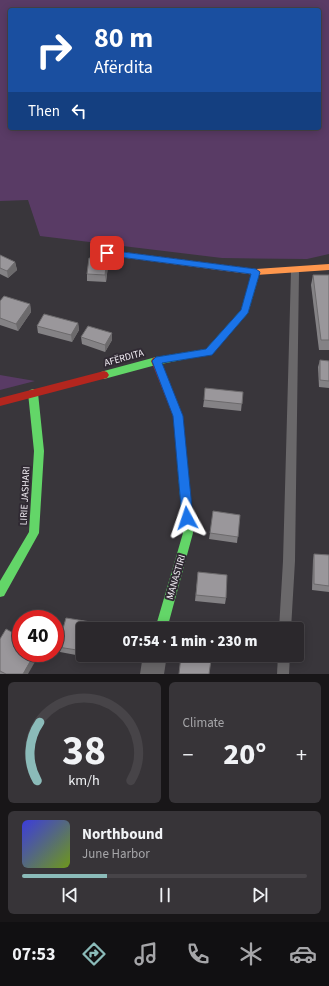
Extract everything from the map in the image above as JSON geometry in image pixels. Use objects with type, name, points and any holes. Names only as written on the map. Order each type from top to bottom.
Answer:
[{"type":"street","points":[[107,253],[256,272],[295,271],[329,267]]},
{"type":"street","name":"AFËRDITA","points":[[0,402],[156,361],[209,352],[245,311],[256,272]]},
{"type":"street","name":"MANASTIRI","points":[[156,361],[178,416],[188,533],[163,622]]},
{"type":"street","name":"LIRIE JASHARI","points":[[0,592],[34,533],[39,452],[33,393]]},
{"type":"street","points":[[152,674],[154,662]]},
{"type":"lane","points":[[286,622],[295,271]]},
{"type":"lane","points":[[283,674],[284,662]]},
{"type":"shaded area","points":[[0,0],[329,0],[329,254],[307,259],[222,258],[40,236],[28,200],[0,201]]},
{"type":"shaded area","points":[[0,375],[35,381],[0,390]]},
{"type":"building","points":[[0,255],[15,262],[7,271],[0,268]]},
{"type":"building","points":[[89,258],[107,258],[105,275],[87,274]]},
{"type":"building","points":[[313,275],[329,275],[329,340],[321,340]]},
{"type":"building","points":[[4,296],[30,304],[16,324],[0,318],[0,301]]},
{"type":"building","points":[[44,314],[78,323],[71,335],[37,326]]},
{"type":"building","points":[[88,326],[112,333],[105,345],[81,337]]},
{"type":"building","points":[[320,360],[329,361],[329,381],[320,380]]},
{"type":"building","points":[[205,388],[243,392],[242,404],[204,400]]},
{"type":"building","points":[[213,511],[240,515],[238,537],[210,533]]},
{"type":"building","points":[[314,554],[329,555],[329,586],[314,584]]},
{"type":"building","points":[[198,572],[227,575],[226,598],[196,595]]},
{"type":"building","points":[[66,618],[91,622],[76,622],[76,650],[64,648],[64,625]]},
{"type":"building","points":[[6,629],[12,632],[12,662],[30,662],[23,674],[6,674],[0,671],[0,639]]},
{"type":"building","points":[[180,662],[211,662],[209,674],[179,674]]},
{"type":"traffic: fast","points":[[104,375],[156,361],[209,352],[245,311],[256,272]]},
{"type":"traffic: fast","points":[[0,592],[34,533],[39,451],[33,393]]},
{"type":"traffic: fast","points":[[163,622],[188,533],[182,460]]},
{"type":"traffic: slow","points":[[107,253],[256,272],[329,267]]},
{"type":"traffic: jam","points":[[156,361],[178,416],[182,460]]},
{"type":"traffic: jam","points":[[0,402],[104,375]]},
{"type":"route","points":[[107,253],[207,267],[256,272],[245,311],[209,352],[156,361],[178,416],[187,518]]}]
